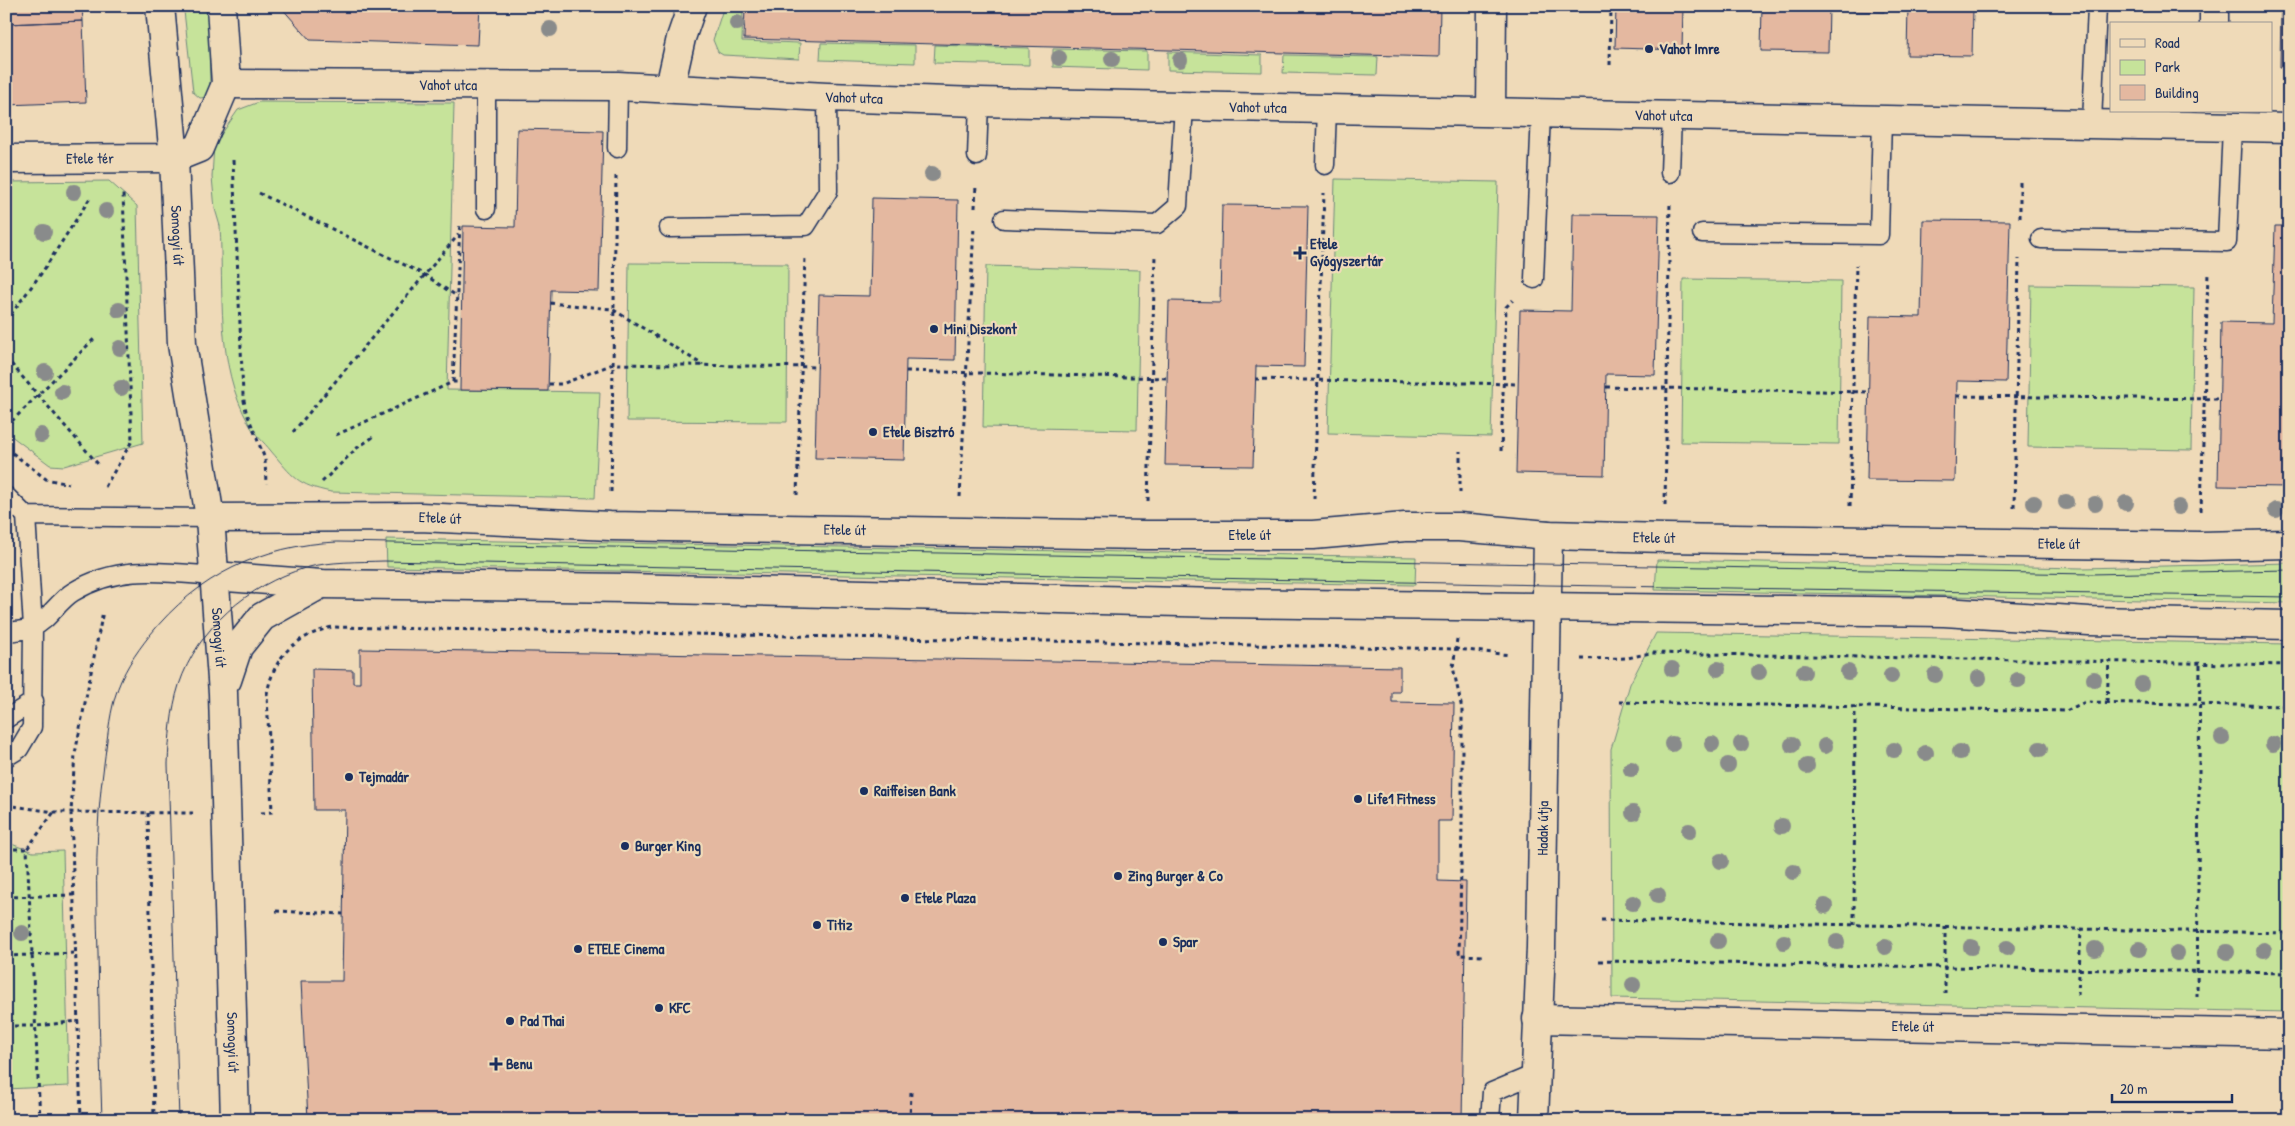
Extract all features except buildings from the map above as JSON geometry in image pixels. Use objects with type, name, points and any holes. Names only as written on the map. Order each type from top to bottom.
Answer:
[{"type":"main road","name":"Somogyi út","points":[[160,6],[174,158],[182,344],[210,518],[223,693],[235,1120]]},
{"type":"main road","points":[[174,158],[199,148],[226,84],[221,6]]},
{"type":"main road","points":[[670,88],[681,38],[692,6]]},
{"type":"main road","points":[[1491,110],[1492,6]]},
{"type":"main road","points":[[2214,6],[2214,22]]},
{"type":"main road","name":"Vahot utca","points":[[226,84],[618,86],[827,97],[979,102],[1491,110],[2092,124],[2219,121],[2289,128]]},
{"type":"main road","name":"Etele tér","points":[[6,159],[174,158]]},
{"type":"main road","name":"Etele út","points":[[210,518],[420,517],[610,526],[1147,535],[1313,535],[1405,527],[1459,527],[1548,535],[1665,538],[2200,546],[2289,544]]},
{"type":"main road","name":"Hadak útja","points":[[1534,1120],[1541,947],[1548,535]]},
{"type":"main road","points":[[214,576],[321,584],[548,586],[1220,604],[1944,612],[2089,621],[2289,625]]},
{"type":"main road","points":[[223,693],[238,647],[262,617],[321,584]]},
{"type":"main road","name":"Etele út","points":[[1537,1019],[2289,1034]]},
{"type":"lane","points":[[2092,124],[2097,6]]},
{"type":"lane","points":[[486,84],[486,208]]},
{"type":"lane","points":[[617,148],[618,86]]},
{"type":"lane","points":[[669,228],[806,226],[828,191],[827,97]]},
{"type":"lane","points":[[977,156],[979,102]]},
{"type":"lane","points":[[1004,219],[1157,224],[1178,206],[1184,105]]},
{"type":"lane","points":[[1325,165],[1327,108]]},
{"type":"lane","points":[[1534,279],[1541,112]]},
{"type":"lane","points":[[1670,173],[1672,115]]},
{"type":"lane","points":[[1702,233],[1879,235],[1882,119]]},
{"type":"lane","points":[[2041,239],[2227,242],[2219,121]]},
{"type":"lane","points":[[6,496],[26,516],[33,627],[34,701],[32,727],[19,749],[6,757]]},
{"type":"lane","points":[[26,516],[210,518]]},
{"type":"lane","points":[[6,632],[33,627],[72,593],[105,576],[155,571],[214,576]]},
{"type":"lane","points":[[6,719],[34,701]]},
{"type":"lane","points":[[1490,1120],[1492,1092],[1535,1074]]},
{"type":"path","points":[[1610,65],[1611,6]]},
{"type":"path","points":[[610,526],[613,364],[612,309],[617,148]]},
{"type":"path","points":[[232,152],[243,395],[246,411],[265,458]]},
{"type":"path","points":[[974,215],[977,156]]},
{"type":"path","points":[[96,487],[105,488],[132,441],[123,198],[131,157]]},
{"type":"path","points":[[1313,535],[1325,165]]},
{"type":"path","points":[[1665,538],[1670,173]]},
{"type":"path","points":[[2020,182],[2020,220]]},
{"type":"path","points":[[258,193],[425,275],[458,297]]},
{"type":"path","points":[[6,321],[43,271],[90,198]]},
{"type":"path","points":[[453,382],[460,218],[486,208]]},
{"type":"path","points":[[1147,535],[1157,224]]},
{"type":"path","points":[[958,532],[968,372],[974,225]]},
{"type":"path","points":[[795,529],[806,226]]},
{"type":"path","points":[[293,432],[459,234]]},
{"type":"path","points":[[1849,540],[1857,235]]},
{"type":"path","points":[[2200,546],[2210,241]]},
{"type":"path","points":[[2013,543],[2019,258]]},
{"type":"path","points":[[1501,451],[1506,307],[1534,279]]},
{"type":"path","points":[[550,303],[612,309],[704,365]]},
{"type":"path","points":[[6,427],[95,338]]},
{"type":"path","points":[[6,358],[98,464]]},
{"type":"path","points":[[549,384],[562,384],[613,364],[818,367]]},
{"type":"path","points":[[906,371],[1167,378]]},
{"type":"path","points":[[1255,379],[1518,384]]},
{"type":"path","points":[[336,434],[453,382],[460,382]]},
{"type":"path","points":[[1606,387],[1868,392]]},
{"type":"path","points":[[1957,396],[2220,399]]},
{"type":"path","points":[[320,484],[357,448],[376,435]]},
{"type":"path","points":[[6,448],[46,479],[77,485]]},
{"type":"path","points":[[1460,451],[1460,498]]},
{"type":"path","points":[[82,1120],[71,812],[75,754],[105,597],[105,576]]},
{"type":"path","points":[[6,805],[54,812],[272,812],[267,694],[270,676],[276,664],[298,642],[315,632],[332,627],[1457,649],[1545,660],[1628,658],[1650,653],[2289,664]]},
{"type":"path","points":[[1457,631],[1457,649],[1453,666],[1462,709],[1459,955],[1484,956]]},
{"type":"path","points":[[2107,702],[2108,660]]},
{"type":"path","points":[[2197,1032],[2200,663]]},
{"type":"path","points":[[1619,702],[2066,711],[2085,702],[2289,706]]},
{"type":"path","points":[[1854,924],[1855,706]]},
{"type":"path","points":[[40,1120],[28,850],[54,812]]},
{"type":"path","points":[[148,813],[154,1120]]},
{"type":"path","points":[[6,849],[28,850]]},
{"type":"path","points":[[6,898],[74,895]]},
{"type":"path","points":[[276,911],[344,914]]},
{"type":"path","points":[[1601,920],[2289,933]]},
{"type":"path","points":[[1945,926],[1946,1028]]},
{"type":"path","points":[[2077,1031],[2080,928]]},
{"type":"path","points":[[6,956],[76,953]]},
{"type":"path","points":[[1599,961],[2289,973]]},
{"type":"path","points":[[6,1026],[37,1026],[78,1021]]},
{"type":"path","points":[[910,1120],[912,1091]]},
{"type":"green space","points":[[724,6],[743,6],[742,41],[800,43],[799,59],[723,55],[718,52],[713,40]]},
{"type":"green space","points":[[209,10],[210,93],[208,97],[200,98],[193,92],[184,11]]},
{"type":"green space","points":[[821,43],[915,45],[915,63],[820,60]]},
{"type":"green space","points":[[935,45],[1029,48],[1029,65],[934,63]]},
{"type":"green space","points":[[1053,49],[1147,51],[1147,70],[1053,67]]},
{"type":"green space","points":[[1168,52],[1262,55],[1262,72],[1168,70]]},
{"type":"green space","points":[[1284,55],[1378,57],[1377,75],[1283,73]]},
{"type":"green space","points":[[259,102],[454,103],[447,390],[600,392],[595,498],[331,492],[310,486],[296,479],[256,435],[238,401],[226,352],[223,327],[220,226],[215,209],[212,177],[214,145],[238,110]]},
{"type":"green space","points":[[1335,179],[1498,182],[1491,437],[1328,433]]},
{"type":"green space","points":[[109,181],[137,206],[143,443],[64,466],[50,465],[6,432],[6,182]]},
{"type":"green space","points":[[629,263],[788,264],[787,422],[627,421]]},
{"type":"green space","points":[[986,266],[1140,270],[1137,430],[983,427]]},
{"type":"green space","points":[[1683,279],[1841,281],[1839,444],[1681,442]]},
{"type":"green space","points":[[2031,285],[2194,287],[2191,450],[2028,447]]},
{"type":"green space","points":[[386,539],[1416,557],[1415,585],[387,567]]},
{"type":"green space","points":[[1657,560],[2082,568],[2289,563],[2289,603],[1655,590]]},
{"type":"green space","points":[[1656,633],[2289,644],[2289,1012],[1612,998],[1611,749],[1630,684]]},
{"type":"green space","points":[[6,842],[33,852],[63,851],[69,1086],[6,1089]]},
{"type":"tram line","points":[[102,1120],[97,858],[101,788],[108,730],[115,697],[125,672],[139,649],[168,614],[188,596],[210,580],[233,568],[257,557],[283,550],[309,544],[337,542],[2090,574],[2289,570]]},
{"type":"tram line","points":[[179,1120],[168,764],[171,724],[176,695],[188,664],[212,627],[245,597],[264,585],[305,568],[334,563],[384,561],[1547,585],[2289,597]]},
{"type":"place","name":"Vahot Imre","points":[[1649,49]]},
{"type":"place","name":"Etele Gyógyszertár","points":[[1300,253]]},
{"type":"place","name":"Mini Diszkont","points":[[934,329]]},
{"type":"place","name":"Etele Bisztró","points":[[873,432]]},
{"type":"place","name":"Tejmadár","points":[[349,777]]},
{"type":"place","name":"Raiffeisen Bank","points":[[864,791]]},
{"type":"place","name":"Life1 Fitness","points":[[1358,799]]},
{"type":"place","name":"Burger King","points":[[625,846]]},
{"type":"place","name":"Zing Burger & Co","points":[[1118,876]]},
{"type":"place","name":"Etele Plaza","points":[[905,898]]},
{"type":"place","name":"Titiz","points":[[817,925]]},
{"type":"place","name":"Spar","points":[[1163,942]]},
{"type":"place","name":"ETELE Cinema","points":[[578,949]]},
{"type":"place","name":"KFC","points":[[659,1008]]},
{"type":"place","name":"Pad Thai","points":[[510,1021]]},
{"type":"place","name":"Benu","points":[[496,1064]]}]
